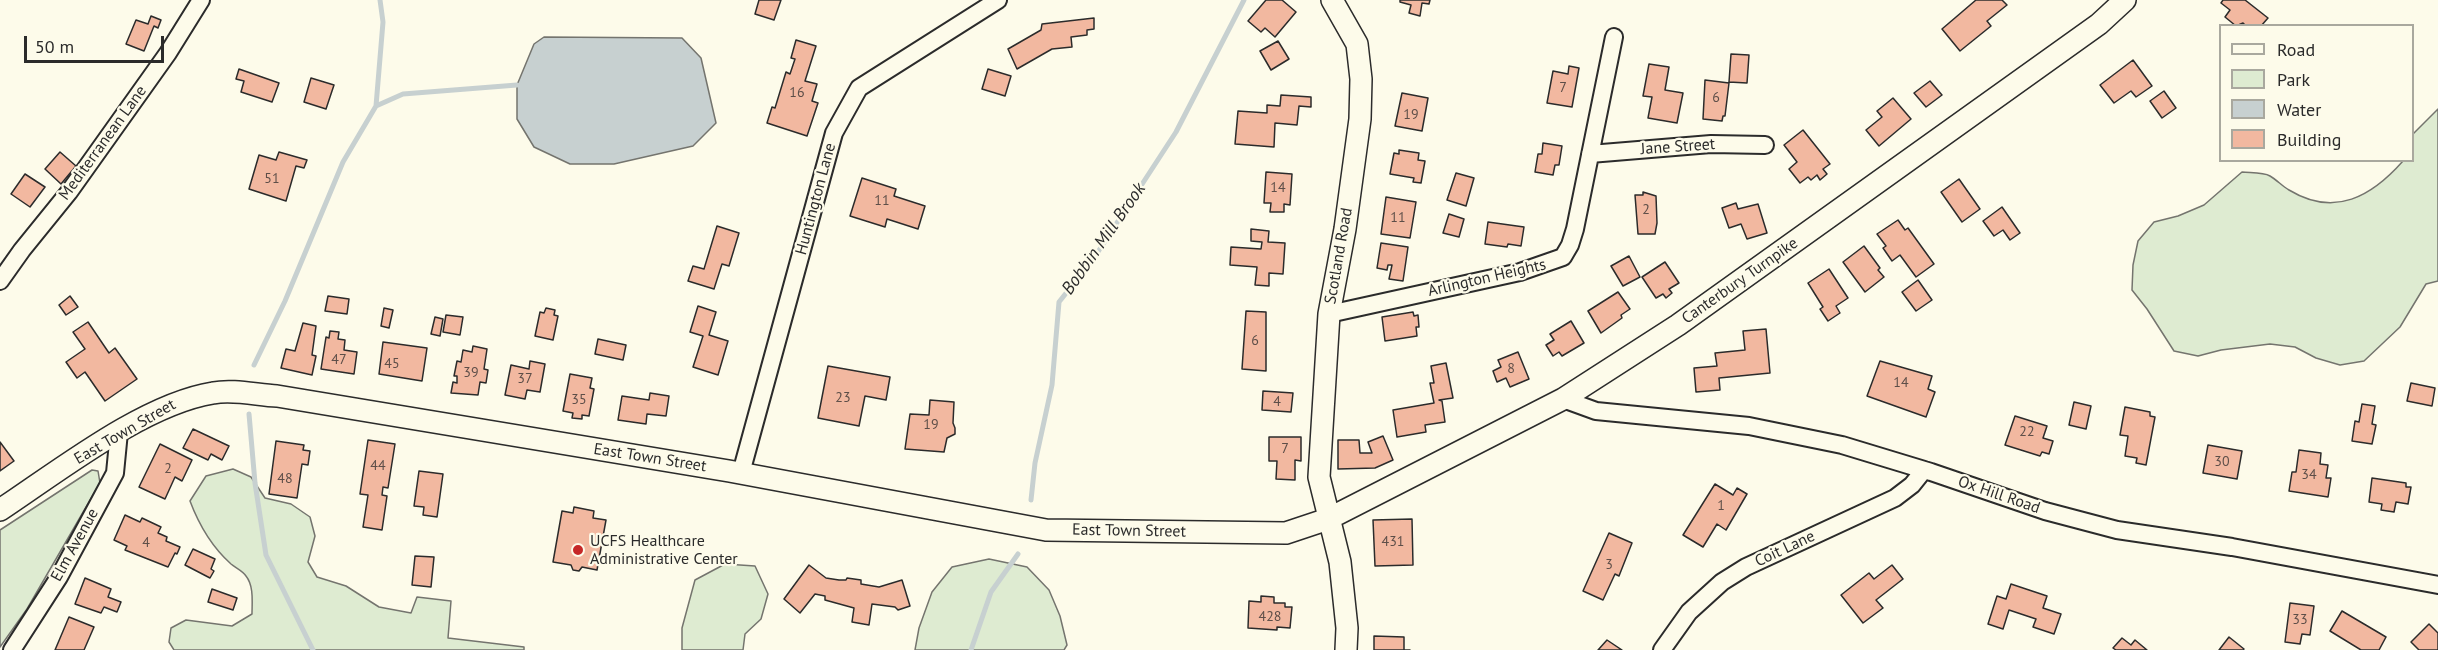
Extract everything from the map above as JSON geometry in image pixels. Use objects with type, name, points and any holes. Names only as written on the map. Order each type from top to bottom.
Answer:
[{"type":"street","name":"Mediterranean Lane","points":[[0,281],[69,192],[157,69],[201,0]]},
{"type":"street","name":"Huntington Lane","points":[[741,473],[834,133],[860,88],[998,0]]},
{"type":"street","name":"Scotland Road","points":[[1332,0],[1357,44],[1361,79],[1360,119],[1345,229],[1329,314],[1319,477],[1340,562],[1347,628],[1346,650]]},
{"type":"street","name":"Canterbury Turnpike","points":[[1328,519],[1563,399],[1678,325],[2090,31],[2125,0]]},
{"type":"street","name":"Arlington Heights","points":[[1329,314],[1520,272],[1561,258],[1570,245],[1575,229],[1614,37]]},
{"type":"street","name":"Jane Street","points":[[1590,154],[1712,144],[1765,145]]},
{"type":"street","name":"East Town Street","points":[[0,510],[119,432],[180,400],[216,392],[289,398],[741,473],[1046,530],[1286,533],[1328,519]]},
{"type":"street","name":"Ox Hill Road","points":[[1563,399],[1596,411],[1749,426],[1842,445],[2045,511],[2116,530],[2232,547],[2438,585]]},
{"type":"street","name":"Elm Avenue","points":[[12,650],[59,577],[114,473],[119,432]]},
{"type":"street","name":"Coit Lane","points":[[1662,650],[1689,612],[1722,582],[1746,567],[1895,498],[1912,484],[1923,470]]},
{"type":"green space","points":[[2438,109],[2438,281],[2426,284],[2400,327],[2364,361],[2340,365],[2316,358],[2295,347],[2270,344],[2221,350],[2198,356],[2174,351],[2132,290],[2133,265],[2138,241],[2154,222],[2178,216],[2204,205],[2242,172],[2267,175],[2289,190],[2322,202],[2352,199],[2379,184],[2402,162],[2414,162],[2414,133]]},
{"type":"green space","points":[[233,469],[251,477],[265,498],[291,504],[310,517],[315,536],[308,562],[317,577],[346,586],[379,607],[411,613],[417,597],[451,601],[448,638],[524,647],[524,650],[174,650],[169,642],[171,628],[186,620],[232,626],[252,614],[249,580],[212,543],[190,501],[206,476]]},
{"type":"green space","points":[[92,470],[98,471],[100,483],[27,609],[0,647],[0,530]]},
{"type":"green space","points":[[989,559],[1027,567],[1049,590],[1060,616],[1067,645],[1064,650],[915,650],[919,628],[932,592],[952,567]]},
{"type":"green space","points":[[725,564],[755,566],[768,594],[761,619],[745,634],[743,650],[682,650],[682,628],[695,580]]},
{"type":"water","points":[[544,37],[682,38],[701,58],[716,123],[693,146],[614,164],[570,164],[534,147],[517,119],[517,85],[534,44]]},
{"type":"building","points":[[759,0],[781,0],[774,20],[755,14]]},
{"type":"building","points":[[1266,0],[1282,0],[1296,12],[1275,37],[1265,28],[1261,32],[1248,21]]},
{"type":"building","points":[[1400,0],[1430,0],[1429,4],[1422,3],[1420,16],[1409,13],[1411,5],[1400,2]]},
{"type":"building","points":[[1976,0],[2002,0],[2007,5],[1987,21],[1991,26],[1960,51],[1942,29]]},
{"type":"building","points":[[2223,0],[2245,0],[2268,18],[2263,24],[2234,24],[2225,17],[2230,10],[2221,3]]},
{"type":"building","points":[[151,16],[161,20],[158,28],[154,26],[144,51],[126,44],[136,20],[148,24]]},
{"type":"building","points":[[1094,18],[1094,29],[1087,30],[1087,35],[1071,37],[1072,47],[1052,49],[1017,69],[1008,49],[1041,30],[1042,24]]},
{"type":"building","points":[[796,40],[816,46],[805,81],[817,84],[812,101],[818,103],[807,136],[767,123],[772,107],[775,108],[786,72],[790,74],[795,59],[791,58]]},
{"type":"building","points":[[1278,41],[1289,59],[1271,70],[1260,51]]},
{"type":"building","points":[[1731,54],[1749,55],[1747,83],[1729,82]]},
{"type":"building","points":[[2133,60],[2152,86],[2136,97],[2131,91],[2114,103],[2100,85]]},
{"type":"building","points":[[1649,64],[1669,67],[1665,90],[1683,93],[1677,123],[1648,118],[1652,97],[1643,96]]},
{"type":"building","points":[[1569,66],[1579,68],[1572,107],[1547,103],[1553,71],[1568,74]]},
{"type":"building","points":[[239,69],[279,83],[272,102],[241,92],[244,81],[236,79]]},
{"type":"building","points":[[988,69],[1011,76],[1005,96],[982,89]]},
{"type":"building","points":[[311,78],[334,85],[326,109],[304,102]]},
{"type":"building","points":[[1705,80],[1729,83],[1725,116],[1722,121],[1703,119]]},
{"type":"building","points":[[1930,81],[1942,95],[1926,107],[1914,93]]},
{"type":"building","points":[[2164,91],[2176,108],[2162,118],[2150,101]]},
{"type":"building","points":[[1402,93],[1428,98],[1422,131],[1395,126]]},
{"type":"building","points":[[1281,95],[1311,97],[1311,107],[1299,106],[1297,125],[1275,123],[1274,147],[1235,144],[1238,111],[1267,113],[1267,105],[1280,106]]},
{"type":"building","points":[[1893,98],[1911,119],[1879,146],[1866,130],[1882,117],[1877,111]]},
{"type":"building","points":[[1803,130],[1830,164],[1823,169],[1827,174],[1820,180],[1817,175],[1811,180],[1808,177],[1800,183],[1789,169],[1797,162],[1784,145]]},
{"type":"building","points":[[1543,143],[1562,146],[1559,165],[1555,165],[1553,175],[1535,172],[1538,154],[1542,154]]},
{"type":"building","points":[[1399,150],[1419,153],[1418,160],[1425,161],[1421,183],[1413,182],[1414,178],[1390,174],[1394,153],[1399,154]]},
{"type":"building","points":[[60,152],[76,166],[61,184],[45,169]]},
{"type":"building","points":[[279,152],[307,160],[304,168],[296,166],[286,201],[249,189],[259,155],[276,160]]},
{"type":"building","points":[[1266,172],[1292,174],[1290,205],[1284,204],[1284,212],[1270,212],[1271,203],[1264,203]]},
{"type":"building","points":[[1456,173],[1474,178],[1466,206],[1447,200]]},
{"type":"building","points":[[25,174],[45,187],[30,207],[11,194]]},
{"type":"building","points":[[862,178],[896,189],[894,196],[925,206],[918,229],[887,219],[885,227],[850,216]]},
{"type":"building","points":[[1959,179],[1980,209],[1962,222],[1941,192]]},
{"type":"building","points":[[1643,192],[1656,196],[1655,234],[1638,234],[1635,195],[1643,195]]},
{"type":"building","points":[[1386,197],[1416,202],[1410,238],[1381,234]]},
{"type":"building","points":[[1736,203],[1738,209],[1758,204],[1767,233],[1747,239],[1741,224],[1729,228],[1722,208]]},
{"type":"building","points":[[2002,207],[2020,233],[2010,240],[2003,230],[1994,236],[1983,221]]},
{"type":"building","points":[[1449,214],[1464,219],[1459,237],[1443,233]]},
{"type":"building","points":[[1898,220],[1905,230],[1908,228],[1934,264],[1916,277],[1900,255],[1892,261],[1883,248],[1886,246],[1877,234]]},
{"type":"building","points":[[1488,222],[1524,227],[1521,246],[1485,244]]},
{"type":"building","points":[[717,226],[739,233],[729,266],[722,264],[714,289],[688,281],[693,266],[704,269]]},
{"type":"building","points":[[1251,229],[1269,231],[1268,242],[1285,243],[1283,274],[1269,273],[1269,286],[1255,285],[1257,267],[1230,265],[1231,247],[1261,249],[1262,242],[1251,241]]},
{"type":"building","points":[[1381,243],[1408,247],[1403,281],[1389,279],[1392,265],[1388,265],[1387,270],[1377,268]]},
{"type":"building","points":[[1864,246],[1884,277],[1865,292],[1843,262]]},
{"type":"building","points":[[1629,256],[1640,277],[1623,286],[1611,266]]},
{"type":"building","points":[[1665,262],[1679,283],[1669,289],[1672,293],[1666,298],[1663,294],[1656,298],[1642,277]]},
{"type":"building","points":[[1829,269],[1848,298],[1836,306],[1840,313],[1828,321],[1820,309],[1823,307],[1808,283]]},
{"type":"building","points":[[1918,280],[1932,300],[1916,311],[1902,292]]},
{"type":"building","points":[[1618,292],[1630,309],[1621,315],[1622,318],[1601,333],[1588,311]]},
{"type":"building","points":[[70,296],[78,307],[66,315],[59,305]]},
{"type":"building","points":[[328,296],[349,299],[347,314],[325,311]]},
{"type":"building","points":[[698,306],[716,312],[709,335],[728,341],[718,375],[693,367],[703,336],[690,332]]},
{"type":"building","points":[[384,308],[393,310],[389,328],[381,326]]},
{"type":"building","points":[[546,308],[555,310],[554,315],[558,316],[553,340],[535,336],[540,312],[544,313]]},
{"type":"building","points":[[1246,311],[1266,312],[1266,371],[1242,369]]},
{"type":"building","points":[[1413,312],[1414,316],[1418,315],[1417,336],[1385,341],[1382,317]]},
{"type":"building","points":[[446,315],[463,317],[460,335],[443,332]]},
{"type":"building","points":[[435,317],[443,319],[440,336],[431,334]]},
{"type":"building","points":[[1571,321],[1584,343],[1562,356],[1559,352],[1553,356],[1546,345],[1554,340],[1550,334]]},
{"type":"building","points":[[88,322],[109,353],[115,348],[137,379],[105,401],[85,372],[77,378],[66,362],[85,349],[73,332]]},
{"type":"building","points":[[303,323],[316,326],[312,355],[316,356],[312,375],[281,368],[286,349],[295,351]]},
{"type":"building","points":[[1766,329],[1770,373],[1719,378],[1720,390],[1696,392],[1694,368],[1717,366],[1715,353],[1745,350],[1743,331]]},
{"type":"building","points":[[330,331],[339,332],[338,339],[345,340],[344,350],[357,352],[354,374],[321,369],[326,337],[329,338]]},
{"type":"building","points":[[598,339],[626,345],[623,360],[595,354]]},
{"type":"building","points":[[383,342],[427,348],[422,381],[379,374]]},
{"type":"building","points":[[473,346],[487,349],[484,369],[488,370],[486,383],[480,382],[478,395],[451,393],[453,382],[457,383],[457,376],[454,376],[457,361],[461,362],[463,350],[472,352]]},
{"type":"building","points":[[1518,352],[1529,379],[1510,387],[1506,378],[1497,382],[1493,371],[1501,367],[1498,360]]},
{"type":"building","points":[[530,361],[545,364],[540,392],[527,390],[525,399],[505,395],[511,365],[529,369]]},
{"type":"building","points":[[1880,361],[1932,376],[1928,389],[1935,392],[1926,417],[1867,396]]},
{"type":"building","points":[[1446,363],[1453,398],[1439,400],[1442,401],[1445,422],[1425,425],[1426,432],[1397,437],[1393,410],[1434,403],[1430,383],[1434,383],[1431,366]]},
{"type":"building","points":[[828,366],[890,377],[886,400],[865,396],[859,426],[818,418]]},
{"type":"building","points":[[570,374],[592,378],[590,388],[594,389],[589,416],[582,415],[582,419],[572,418],[573,413],[563,411]]},
{"type":"building","points":[[2411,383],[2435,388],[2432,406],[2407,401]]},
{"type":"building","points":[[1263,391],[1293,393],[1291,412],[1262,410]]},
{"type":"building","points":[[650,393],[669,396],[666,416],[647,414],[646,424],[618,420],[622,396],[649,400]]},
{"type":"building","points":[[930,400],[954,402],[955,434],[947,438],[944,452],[905,449],[910,414],[929,415]]},
{"type":"building","points":[[2074,402],[2091,406],[2086,429],[2069,425]]},
{"type":"building","points":[[2362,404],[2375,406],[2372,424],[2376,425],[2372,444],[2352,441],[2355,421],[2359,422]]},
{"type":"building","points":[[2125,407],[2150,412],[2150,416],[2155,417],[2146,465],[2136,463],[2137,458],[2125,456],[2128,436],[2120,435]]},
{"type":"building","points":[[2015,416],[2047,426],[2043,438],[2053,441],[2049,454],[2042,452],[2040,456],[2005,445]]},
{"type":"building","points":[[193,429],[229,446],[222,460],[211,454],[208,460],[183,448]]},
{"type":"building","points":[[1383,436],[1393,460],[1375,468],[1338,469],[1338,440],[1359,440],[1360,453],[1372,453],[1368,442]]},
{"type":"building","points":[[1269,437],[1301,437],[1301,461],[1295,460],[1295,480],[1276,479],[1277,461],[1269,461]]},
{"type":"building","points":[[368,440],[395,444],[388,488],[383,487],[382,495],[387,496],[382,530],[363,527],[368,495],[360,494]]},
{"type":"building","points":[[276,441],[304,445],[303,450],[310,451],[308,465],[302,464],[297,498],[269,494]]},
{"type":"building","points":[[0,442],[14,461],[0,471]]},
{"type":"building","points":[[160,444],[192,460],[182,481],[175,477],[165,499],[139,487]]},
{"type":"building","points":[[2208,445],[2242,451],[2237,479],[2203,473]]},
{"type":"building","points":[[2299,450],[2321,453],[2320,464],[2328,465],[2326,478],[2331,478],[2328,497],[2289,491],[2292,472],[2296,472]]},
{"type":"building","points":[[419,471],[443,474],[437,517],[423,515],[424,507],[414,506]]},
{"type":"building","points":[[2372,478],[2406,483],[2406,487],[2411,487],[2408,504],[2396,502],[2394,512],[2381,510],[2382,504],[2369,502]]},
{"type":"building","points":[[1715,484],[1733,495],[1737,488],[1747,494],[1726,530],[1717,524],[1703,547],[1683,535]]},
{"type":"building","name":"UCFS Healthcare Administrative Center","points":[[574,507],[594,511],[593,518],[606,520],[597,570],[582,567],[579,571],[573,570],[571,565],[553,562],[562,511],[573,513]]},
{"type":"building","points":[[125,515],[140,522],[142,518],[161,527],[158,533],[167,537],[166,541],[180,547],[168,567],[125,550],[127,546],[114,540]]},
{"type":"building","points":[[1412,519],[1413,565],[1375,566],[1373,520]]},
{"type":"building","points":[[1609,533],[1632,543],[1619,576],[1615,574],[1603,600],[1583,591]]},
{"type":"building","points":[[193,549],[215,559],[211,569],[214,571],[210,578],[185,565]]},
{"type":"building","points":[[415,556],[434,557],[431,587],[412,585]]},
{"type":"building","points":[[809,565],[826,578],[861,580],[861,584],[879,587],[902,580],[910,606],[898,610],[895,607],[872,604],[869,625],[852,622],[854,608],[825,600],[825,596],[815,594],[800,613],[784,599]]},
{"type":"building","points":[[1892,565],[1903,579],[1876,600],[1883,608],[1863,623],[1841,595],[1869,573],[1874,579]]},
{"type":"building","points":[[85,578],[111,589],[108,597],[121,602],[117,612],[104,607],[101,613],[75,604]]},
{"type":"building","points":[[2011,584],[2047,596],[2043,608],[2061,614],[2054,634],[2033,627],[2036,619],[2009,610],[2003,629],[1988,624],[1997,596],[2006,599]]},
{"type":"building","points":[[212,589],[237,598],[233,610],[208,602]]},
{"type":"building","points":[[1261,596],[1274,597],[1274,603],[1285,603],[1285,607],[1292,607],[1290,628],[1277,627],[1277,630],[1248,628],[1249,601],[1261,602]]},
{"type":"building","points":[[2290,603],[2314,606],[2310,635],[2302,634],[2300,644],[2285,642]]},
{"type":"building","points":[[2342,611],[2386,637],[2379,650],[2361,650],[2330,631]]},
{"type":"building","points":[[69,617],[94,627],[84,650],[55,650]]},
{"type":"building","points":[[2429,624],[2438,633],[2438,650],[2419,650],[2411,642]]},
{"type":"building","points":[[1374,636],[1404,637],[1404,650],[1374,650]]},
{"type":"building","points":[[2229,637],[2244,649],[2219,650]]},
{"type":"building","points":[[2122,638],[2131,645],[2135,640],[2147,650],[2116,650],[2113,648]]},
{"type":"building","points":[[1607,640],[1622,650],[1598,650]]},
{"type":"waterway","points":[[254,365],[285,301],[343,162],[376,106],[383,22],[380,0]]},
{"type":"waterway","name":"Bobbin Mill Brook","points":[[1031,500],[1035,463],[1052,385],[1059,302],[1094,258],[1176,132],[1244,0]]},
{"type":"waterway","points":[[376,106],[403,94],[517,85]]},
{"type":"waterway","points":[[249,414],[255,483],[266,555],[313,650]]},
{"type":"waterway","name":"Bobbin Mill Brook","points":[[971,650],[991,592],[1018,554]]},
{"type":"place","name":"UCFS Healthcare Administrative Center","points":[[578,550]]}]
